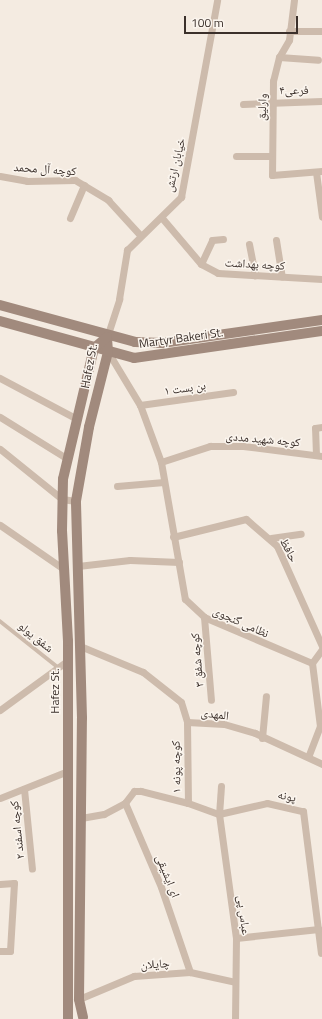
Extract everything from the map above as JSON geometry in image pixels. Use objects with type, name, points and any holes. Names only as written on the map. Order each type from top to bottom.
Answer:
[{"type":"main road","name":"Martyr Bakeri St.","points":[[0,305],[107,337],[162,343],[322,320]]},
{"type":"main road","name":"Martyr Bakeri St.","points":[[0,321],[134,358],[322,331]]},
{"type":"main road","name":"Hafez St.","points":[[68,1019],[68,719],[62,499],[66,458],[94,348],[107,337]]},
{"type":"main road","name":"Hafez St.","points":[[83,1017],[79,999],[82,718],[76,501],[89,427],[108,352],[107,337]]},
{"type":"street","name":"خیابان ارتش","points":[[107,337],[119,299],[127,250],[140,235],[162,218],[181,197],[217,0]]},
{"type":"street","name":"وارلیق","points":[[294,0],[289,31],[279,56],[273,81],[275,102],[269,156],[272,175],[319,172]]},
{"type":"street","points":[[289,31],[322,30]]},
{"type":"street","points":[[279,56],[318,60]]},
{"type":"street","name":"فرعی۴","points":[[243,104],[322,101]]},
{"type":"street","points":[[236,156],[269,156]]},
{"type":"street","points":[[319,172],[322,217]]},
{"type":"street","name":"کوچه آل محمد","points":[[0,176],[27,181],[75,180],[84,184],[108,200],[140,235]]},
{"type":"street","points":[[70,218],[84,184]]},
{"type":"street","name":"کوچه بهداشت","points":[[162,218],[201,264],[218,273],[322,279]]},
{"type":"street","points":[[201,264],[212,240],[223,239]]},
{"type":"street","points":[[276,240],[282,277]]},
{"type":"street","points":[[249,244],[255,275]]},
{"type":"street","points":[[108,352],[140,405],[161,462]]},
{"type":"street","points":[[0,378],[77,419]]},
{"type":"street","name":"بن بست ۱","points":[[140,405],[233,392]]},
{"type":"street","points":[[0,417],[66,458]]},
{"type":"street","points":[[319,455],[315,428],[322,427]]},
{"type":"street","name":"کوچه شهید مددی","points":[[161,462],[210,446],[319,455]]},
{"type":"street","points":[[0,449],[62,499],[76,501]]},
{"type":"street","name":"نظامی گنجوی","points":[[161,462],[185,599],[204,617],[312,663]]},
{"type":"street","points":[[117,486],[164,482]]},
{"type":"street","name":"حافظ","points":[[173,537],[246,519],[271,538],[322,646]]},
{"type":"street","points":[[0,525],[65,570]]},
{"type":"street","points":[[271,538],[301,534]]},
{"type":"street","points":[[78,566],[130,560],[179,562]]},
{"type":"street","name":"کوچه شفق ۳","points":[[204,617],[211,700]]},
{"type":"street","name":"المهدی","points":[[80,646],[143,672],[180,702],[187,722],[224,724],[262,738],[322,764]]},
{"type":"street","points":[[308,757],[320,726],[312,663],[322,649]]},
{"type":"street","points":[[0,710],[67,661]]},
{"type":"street","points":[[262,738],[266,696]]},
{"type":"street","points":[[68,719],[82,718]]},
{"type":"street","name":"کوچه پونه ۱","points":[[125,803],[134,791],[188,803],[187,722]]},
{"type":"street","points":[[0,798],[68,771]]},
{"type":"street","name":"عباس پی","points":[[221,786],[219,814],[236,938],[235,1019]]},
{"type":"street","name":"کوچه اسفند ۲","points":[[24,789],[32,869]]},
{"type":"street","points":[[82,818],[104,814],[125,803]]},
{"type":"street","name":"ای ایشیقی","points":[[125,803],[161,887],[190,972]]},
{"type":"street","points":[[188,803],[219,814]]},
{"type":"street","name":"پونه","points":[[219,814],[267,803],[303,811],[320,929],[321,953]]},
{"type":"street","points":[[0,884],[14,883],[10,952],[0,952]]},
{"type":"street","points":[[236,938],[320,929]]},
{"type":"street","name":"چایلان","points":[[79,999],[134,976],[190,972],[235,982]]},
{"type":"lane","name":"شفق یولو","points":[[0,621],[59,668]]}]
